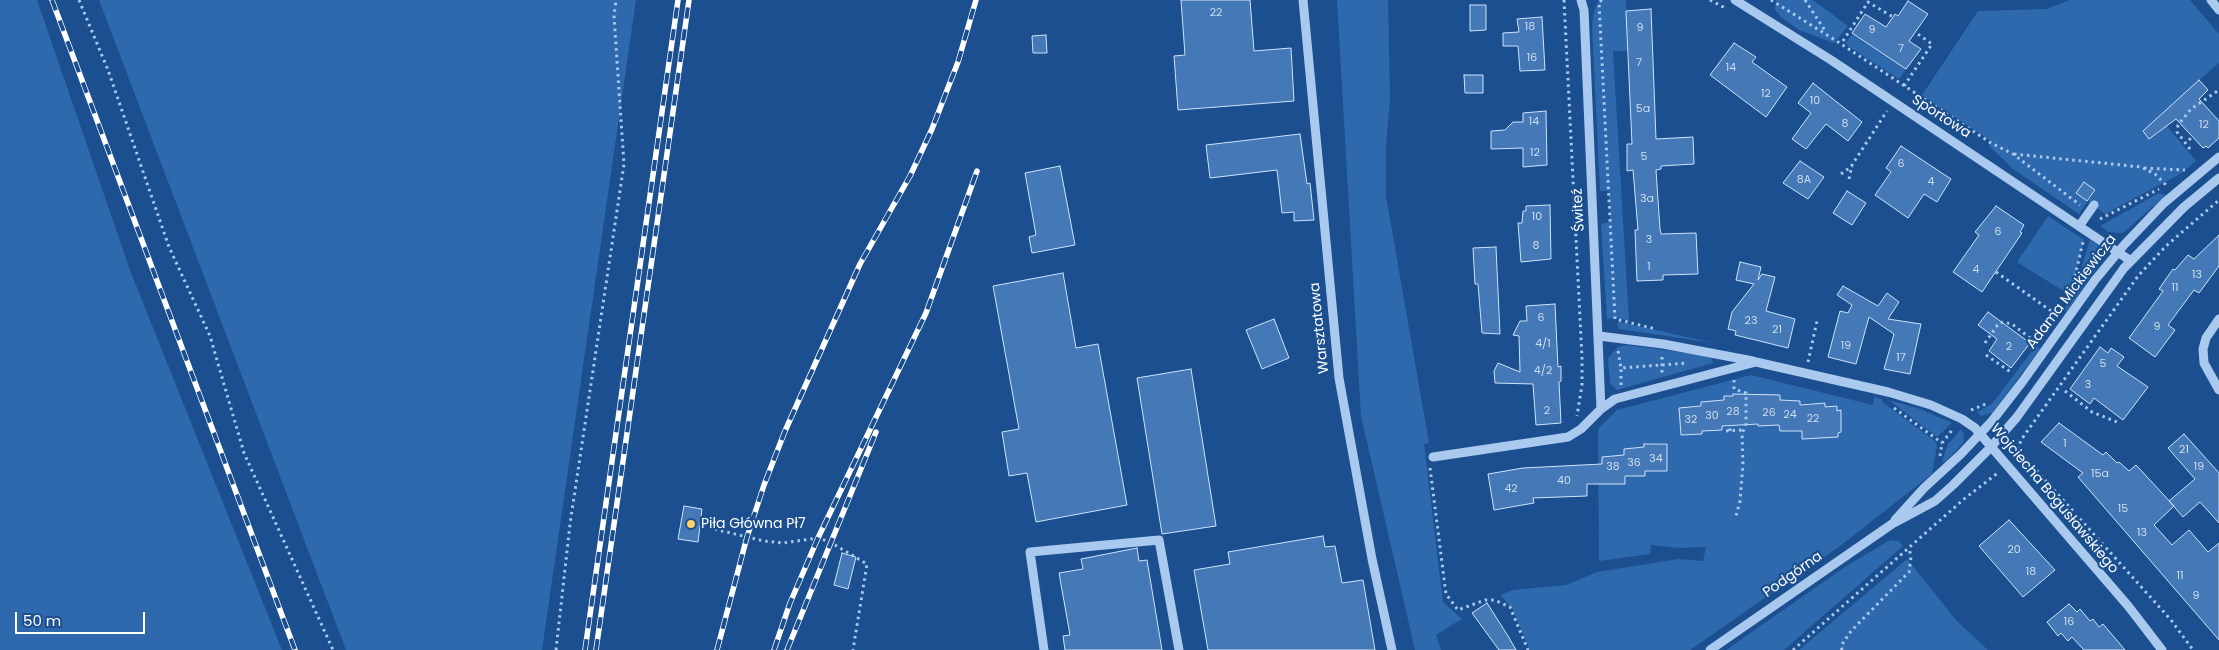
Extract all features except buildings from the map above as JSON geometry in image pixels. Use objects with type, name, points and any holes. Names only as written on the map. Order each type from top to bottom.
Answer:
[{"type":"street","name":"Warsztatowa","points":[[1303,0],[1339,378],[1372,559],[1392,650]]},
{"type":"street","name":"Świteź","points":[[1581,0],[1584,10],[1601,409]]},
{"type":"street","points":[[1584,10],[1597,0]]},
{"type":"street","name":"Sportowa","points":[[1735,0],[1831,60],[2080,225],[2131,261]]},
{"type":"street","points":[[2211,0],[2219,10]]},
{"type":"street","name":"Adama Mickiewicza","points":[[1981,434],[2023,381],[2095,280],[2118,252],[2153,214],[2219,157]]},
{"type":"street","name":"Adama Mickiewicza","points":[[1991,447],[2035,392],[2107,290],[2131,261],[2184,207],[2219,178]]},
{"type":"street","points":[[2080,225],[2091,208]]},
{"type":"street","points":[[2219,319],[2206,338],[2203,349],[2204,363],[2219,390]]},
{"type":"street","name":"Wojciecha Bogusławskiego","points":[[1599,336],[1696,349],[1888,392],[1931,405],[1962,419],[1981,434],[2008,465],[2129,607],[2162,650]]},
{"type":"street","name":"Wojciecha Bogusławskiego","points":[[1433,457],[1568,436],[1581,430],[1601,409],[1615,399],[1756,362]]},
{"type":"street","name":"Podgórna","points":[[1892,524],[1924,488],[1981,434]]},
{"type":"street","name":"Podgórna","points":[[1710,650],[1892,524],[1935,500],[1991,447]]},
{"type":"street","points":[[1044,650],[1030,552],[1159,540],[1179,650]]},
{"type":"path","points":[[79,0],[108,70],[170,247],[210,336],[244,453],[332,650]]},
{"type":"path","points":[[556,650],[570,524],[624,164],[614,16],[616,0]]},
{"type":"path","points":[[1564,0],[1582,358],[1582,385],[1576,420]]},
{"type":"path","points":[[1597,0],[1616,320],[1663,330]]},
{"type":"path","points":[[1771,0],[1828,35],[1991,143],[2013,154],[2091,208]]},
{"type":"path","points":[[1805,0],[1828,35]]},
{"type":"path","points":[[1843,41],[1868,2],[1893,17]]},
{"type":"path","points":[[1904,86],[1932,44],[1915,32]]},
{"type":"path","points":[[2190,149],[2177,132],[2178,125],[2191,109],[2219,90]]},
{"type":"path","points":[[1842,174],[1852,165],[1893,102]]},
{"type":"path","points":[[2013,154],[2140,167],[2192,170]]},
{"type":"path","points":[[1849,178],[1852,165]]},
{"type":"path","points":[[2140,167],[2155,174],[2167,185]]},
{"type":"path","points":[[1793,650],[1909,548],[2015,459],[2021,440],[2134,282],[2166,246],[2219,200]]},
{"type":"path","points":[[1996,272],[2051,311]]},
{"type":"path","points":[[1808,363],[1817,321]]},
{"type":"path","points":[[1985,343],[1999,323],[2003,322],[2012,324],[2030,338]]},
{"type":"path","points":[[1615,337],[1621,368],[1695,362],[1696,349]]},
{"type":"path","points":[[1663,344],[1661,365],[1663,386]]},
{"type":"path","points":[[1986,354],[2012,373]]},
{"type":"path","points":[[1800,361],[1814,364]]},
{"type":"path","points":[[1736,516],[1740,501],[1744,430],[1746,424],[1746,393],[1735,391],[1732,377],[1741,375]]},
{"type":"path","points":[[1888,392],[1886,403],[1942,443]]},
{"type":"path","points":[[2065,392],[2092,412],[2117,422]]},
{"type":"path","points":[[1962,406],[1971,410]]},
{"type":"path","points":[[1939,459],[1942,443],[1962,419]]},
{"type":"path","points":[[1730,426],[1728,431],[1744,430]]},
{"type":"path","points":[[2019,451],[2171,620],[2193,650]]},
{"type":"path","points":[[1433,457],[1428,458],[1446,594],[1458,610],[1485,600],[1494,600],[1510,607],[1528,650]]},
{"type":"path","points":[[702,526],[764,542],[783,543],[818,538],[830,542],[867,564],[853,650]]},
{"type":"path","points":[[1842,650],[1841,646],[1851,631],[1909,572],[1911,557],[1909,548]]},
{"type":"shaded area","points":[[0,0],[37,0],[130,270],[282,650],[0,650]]},
{"type":"shaded area","points":[[99,0],[636,0],[542,650],[346,650]]},
{"type":"shaded area","points":[[1337,0],[1388,0],[1390,99],[1386,145],[1386,196],[1429,443],[1424,444],[1443,602],[1462,619],[1436,635],[1441,650],[1415,650],[1361,416]]},
{"type":"shaded area","points":[[1599,0],[1626,0],[1627,51],[1613,51],[1629,321],[1618,318],[1607,319],[1601,224],[1610,222],[1609,191],[1600,191],[1592,26],[1594,11]]},
{"type":"shaded area","points":[[1776,0],[1813,0],[1848,26],[1834,43],[1799,30],[1781,17],[1775,10]]},
{"type":"shaded area","points":[[2069,0],[2190,0],[2219,34],[2219,63],[2185,92],[2194,103],[2167,126],[2196,161],[2180,174],[2105,214],[2088,201],[2096,190],[2084,182],[2076,193],[2087,202],[2079,214],[2013,169],[1989,146],[1991,141],[1922,95],[1978,11],[2047,9]]},
{"type":"shaded area","points":[[1852,34],[1906,69],[1899,79],[1848,46],[1846,43]]},
{"type":"shaded area","points":[[2159,193],[2166,195],[2123,233],[2108,232],[2100,226]]},
{"type":"shaded area","points":[[2048,216],[2084,240],[2070,295],[2017,262]]},
{"type":"shaded area","points":[[2090,239],[2102,249],[2102,261],[2066,312],[2063,310],[2074,294]]},
{"type":"shaded area","points":[[1617,322],[1620,322],[1714,343],[1619,329]]},
{"type":"shaded area","points":[[1627,345],[1708,356],[1712,359],[1713,363],[1617,390],[1610,383],[1608,358],[1618,347]]},
{"type":"shaded area","points":[[2036,346],[2040,349],[1992,413],[1981,416],[1977,412],[1992,404]]},
{"type":"shaded area","points":[[1751,375],[1873,405],[1874,397],[1882,399],[1882,402],[1936,442],[1937,447],[1932,474],[1840,546],[1690,650],[1530,650],[1512,608],[1500,595],[1513,590],[1566,585],[1597,572],[1678,559],[1703,561],[1706,547],[1678,548],[1651,545],[1650,554],[1599,561],[1598,429],[1617,410]],"holes":[[[1733,394],[1744,394],[1745,424],[1722,426],[1722,430],[1702,431],[1702,434],[1681,435],[1679,408],[1701,406],[1702,402],[1724,400],[1733,396]],[[1780,395],[1780,400],[1800,401],[1800,404],[1824,403],[1825,407],[1836,406],[1837,411],[1841,411],[1841,432],[1838,433],[1838,437],[1802,439],[1802,431],[1780,431],[1779,425],[1758,426],[1758,396]],[[1667,443],[1667,471],[1645,471],[1645,476],[1625,476],[1625,484],[1603,484],[1602,457],[1624,455],[1624,449],[1644,447],[1644,444]]]},
{"type":"shaded area","points":[[1889,400],[1920,409],[1952,423],[1937,437]]},
{"type":"shaded area","points":[[1961,429],[1964,435],[1963,443],[1945,462],[1942,461],[1948,444]]},
{"type":"shaded area","points":[[1890,540],[1899,541],[1903,546],[1784,650],[1726,650],[1845,567]]},
{"type":"shaded area","points":[[1907,559],[1957,621],[1988,650],[1799,650]]},
{"type":"railway","points":[[52,0],[295,650]]},
{"type":"railway","points":[[585,650],[678,0]]},
{"type":"railway","points":[[596,650],[689,0]]},
{"type":"railway","points":[[717,650],[747,537],[764,485],[785,431],[860,264],[910,176],[932,129],[958,62],[976,0]]},
{"type":"railway","points":[[774,650],[790,603],[818,538],[926,313],[977,171]]},
{"type":"railway","points":[[787,650],[876,432]]},
{"type":"place","name":"Piła Główna Pł7","points":[[691,524]]}]
